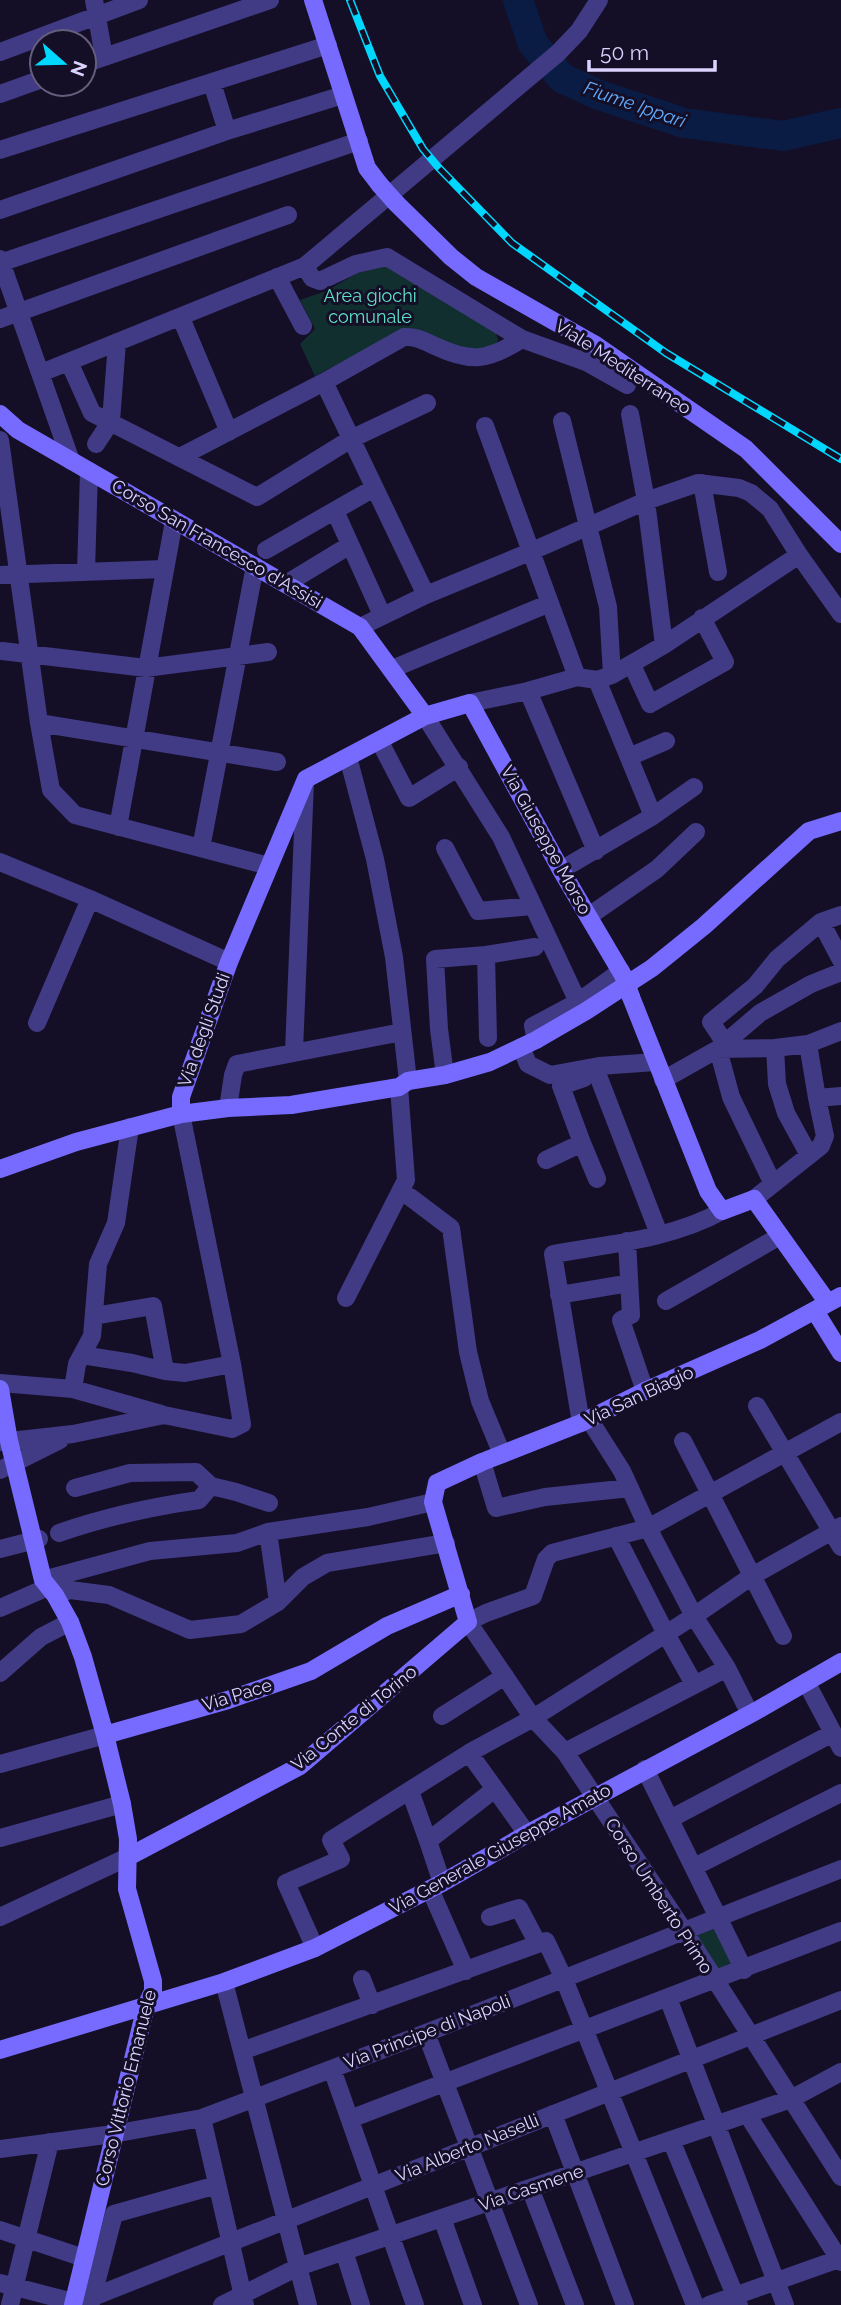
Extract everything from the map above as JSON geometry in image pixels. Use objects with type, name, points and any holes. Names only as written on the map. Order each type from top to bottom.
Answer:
[{"type":"street","points":[[0,51],[96,7],[139,0]]},
{"type":"street","points":[[98,59],[271,0]]},
{"type":"street","points":[[71,461],[0,262],[359,141],[313,0]]},
{"type":"street","points":[[41,373],[305,266],[558,53],[579,31],[599,0]]},
{"type":"street","points":[[96,7],[104,57]]},
{"type":"street","points":[[0,150],[328,45]]},
{"type":"street","points":[[212,83],[227,131]]},
{"type":"street","points":[[0,94],[28,84]]},
{"type":"street","points":[[0,210],[227,131],[343,94]]},
{"type":"street","name":"Viale Mediterraneo","points":[[359,141],[367,167],[380,185],[451,257],[476,277],[594,344],[746,449],[841,544]]},
{"type":"street","points":[[0,319],[289,215]]},
{"type":"street","points":[[305,266],[312,278],[320,281],[356,264],[387,257],[522,340],[586,362],[628,385]]},
{"type":"street","points":[[277,277],[303,327]]},
{"type":"street","points":[[181,318],[229,432]]},
{"type":"street","points":[[180,457],[404,337],[413,336],[456,356],[468,358],[500,353],[522,340]]},
{"type":"street","points":[[96,444],[111,421],[117,342]]},
{"type":"street","points":[[586,362],[594,344]]},
{"type":"street","points":[[69,362],[92,413],[257,497],[351,439],[427,402]]},
{"type":"street","points":[[324,382],[426,595]]},
{"type":"street","name":"Corso San Francesco d'Assisi","points":[[0,414],[18,430],[360,627],[429,723]]},
{"type":"street","points":[[630,414],[646,501],[664,645]]},
{"type":"street","points":[[562,421],[608,607],[605,678],[629,757],[653,816]]},
{"type":"street","points":[[485,426],[577,677]]},
{"type":"street","points":[[0,440],[9,575],[29,654],[38,723],[51,790],[75,815],[269,866]]},
{"type":"street","points":[[86,572],[89,471]]},
{"type":"street","points":[[702,483],[718,572]]},
{"type":"street","points":[[360,627],[382,614],[646,501],[702,483],[739,488],[751,493],[770,509],[841,614]]},
{"type":"street","points":[[266,550],[374,488]]},
{"type":"street","points":[[335,512],[382,614]]},
{"type":"street","points":[[118,827],[174,521]]},
{"type":"street","points":[[286,584],[350,545]]},
{"type":"street","points":[[295,1051],[306,779],[470,702],[528,691],[577,677],[605,678],[664,645],[799,555]]},
{"type":"street","points":[[201,848],[255,566]]},
{"type":"street","points":[[9,575],[164,569]]},
{"type":"street","points":[[392,669],[550,603]]},
{"type":"street","points":[[632,665],[650,704],[725,662],[702,618]]},
{"type":"street","points":[[2,651],[146,668],[268,652]]},
{"type":"street","points":[[528,691],[596,851]]},
{"type":"street","name":"Via Giuseppe Morso","points":[[470,702],[561,870],[622,974],[656,1062]]},
{"type":"street","points":[[38,723],[278,762]]},
{"type":"street","points":[[429,723],[501,837],[578,1002]]},
{"type":"street","points":[[629,757],[666,741]]},
{"type":"street","points":[[380,742],[410,799],[459,768]]},
{"type":"street","points":[[346,1298],[408,1188],[402,1032],[394,957],[375,859],[348,757]]},
{"type":"street","name":"Via degli Studi","points":[[164,1415],[232,1429],[242,1424],[181,1114],[181,1097],[229,962],[306,779]]},
{"type":"street","points":[[561,870],[653,816],[694,787]]},
{"type":"street","points":[[0,1169],[76,1142],[181,1114],[228,1108],[291,1105],[404,1084],[489,1062],[528,1044],[586,1011],[652,968],[704,926],[808,831],[841,821]]},
{"type":"street","points":[[589,916],[657,869],[696,832]]},
{"type":"street","points":[[445,848],[478,911],[532,906]]},
{"type":"street","points":[[0,862],[90,899],[229,962]]},
{"type":"street","points":[[37,1023],[90,899]]},
{"type":"street","points":[[771,1178],[732,1097],[722,1046],[710,1022],[755,986],[777,959],[821,922],[841,915]]},
{"type":"street","points":[[821,922],[841,960]]},
{"type":"street","points":[[445,1075],[435,959],[486,955],[535,947]]},
{"type":"street","points":[[486,955],[488,1038]]},
{"type":"street","points":[[663,1080],[722,1046],[760,1013],[811,984],[841,972]]},
{"type":"street","points":[[622,974],[533,1026],[528,1044],[528,1064],[550,1075],[656,1062],[708,1191],[719,1206]]},
{"type":"street","points":[[722,1046],[775,1048],[808,1044],[841,1031]]},
{"type":"street","points":[[228,1108],[237,1064],[402,1032]]},
{"type":"street","points":[[750,1714],[698,1614],[648,1528],[622,1471],[585,1421],[553,1254],[659,1234],[698,1222],[719,1206],[754,1199],[771,1178],[825,1136],[808,1044]]},
{"type":"street","points":[[775,1048],[777,1084],[786,1113],[811,1149]]},
{"type":"street","points":[[597,1179],[561,1086],[598,1070]]},
{"type":"street","points":[[598,1070],[659,1234]]},
{"type":"street","points":[[817,1098],[841,1096]]},
{"type":"street","points":[[73,1389],[77,1364],[92,1336],[98,1264],[117,1223],[130,1127]]},
{"type":"street","points":[[546,1160],[582,1143]]},
{"type":"street","points":[[408,1188],[451,1228],[468,1352],[480,1401],[502,1454]]},
{"type":"street","points":[[754,1199],[775,1238],[828,1303],[841,1353]]},
{"type":"street","points":[[645,1391],[621,1320],[658,1306],[775,1238]]},
{"type":"street","points":[[627,1241],[631,1315]]},
{"type":"street","points":[[559,1295],[618,1285]]},
{"type":"street","name":"Via San Biagio","points":[[434,1495],[438,1483],[447,1478],[585,1421],[760,1340],[828,1303]]},
{"type":"street","points":[[94,1316],[153,1306],[165,1371]]},
{"type":"street","points":[[82,1354],[165,1371],[185,1373],[233,1370]]},
{"type":"street","points":[[0,1383],[73,1389],[164,1415]]},
{"type":"street","name":"Corso Vittorio Emanuele","points":[[0,1389],[7,1466],[83,1657],[105,1735],[128,1839],[127,1889],[153,1981],[153,1991],[146,2006],[84,2258],[83,2302]]},
{"type":"street","points":[[757,1406],[784,1453],[836,1528],[841,1547]]},
{"type":"street","points":[[5,1442],[73,1434],[164,1415]]},
{"type":"street","name":"Via Conte di Torino","points":[[0,1917],[128,1857],[300,1766],[468,1622],[533,1596],[546,1559],[552,1553],[648,1528],[841,1422]]},
{"type":"street","points":[[7,1466],[73,1434]]},
{"type":"street","points":[[683,1441],[783,1636]]},
{"type":"street","points":[[482,1462],[496,1508],[545,1497],[630,1488]]},
{"type":"street","points":[[75,1488],[130,1473],[196,1472],[211,1486],[269,1503]]},
{"type":"street","points":[[59,1533],[97,1520],[151,1507],[199,1500],[211,1486]]},
{"type":"street","points":[[0,1608],[54,1588],[70,1572],[150,1551],[237,1543],[268,1532],[368,1517],[434,1495],[468,1622]]},
{"type":"street","points":[[315,1948],[286,1883],[341,1859],[331,1840],[469,1753],[533,1718],[698,1614],[752,1576],[836,1528]]},
{"type":"street","points":[[268,1532],[278,1602]]},
{"type":"street","points":[[616,1536],[661,1637],[694,1684]]},
{"type":"street","points":[[0,1549],[36,1540]]},
{"type":"street","points":[[54,1588],[109,1595],[190,1630],[241,1624],[278,1602],[303,1577],[327,1563],[446,1543]]},
{"type":"street","points":[[54,1588],[70,1572]]},
{"type":"street","name":"Via Pace","points":[[0,1764],[229,1700],[311,1671],[387,1626],[461,1594]]},
{"type":"street","points":[[0,1673],[41,1637],[69,1622]]},
{"type":"street","name":"Corso Umberto Primo","points":[[468,1622],[533,1718],[565,1752],[684,1931],[841,2177]]},
{"type":"street","name":"Via Generale Giuseppe Amato","points":[[0,2050],[224,1982],[315,1948],[436,1886],[841,1662]]},
{"type":"street","points":[[565,1752],[727,1668]]},
{"type":"street","points":[[442,1716],[505,1676]]},
{"type":"street","points":[[670,1819],[837,1741],[806,1682]]},
{"type":"street","points":[[469,1753],[527,1834]]},
{"type":"street","points":[[645,1769],[744,1970]]},
{"type":"street","points":[[428,1841],[495,1789]]},
{"type":"street","points":[[410,1791],[428,1841],[436,1886],[466,1971]]},
{"type":"street","points":[[694,1867],[841,1793]]},
{"type":"street","points":[[0,1838],[122,1804]]},
{"type":"street","name":"Via Principe di Napoli","points":[[0,2149],[113,2134],[202,2118],[426,2033],[841,1869]]},
{"type":"street","points":[[490,1917],[519,1908],[538,1944]]},
{"type":"street","points":[[350,2119],[841,1931]]},
{"type":"street","points":[[242,2051],[546,1941],[564,1979],[695,2305]]},
{"type":"street","points":[[362,1979],[372,2005]]},
{"type":"street","points":[[224,1982],[308,2305]]},
{"type":"street","points":[[668,1997],[785,2305]]},
{"type":"street","name":"Via Alberto Naselli","points":[[83,2302],[841,2000]]},
{"type":"street","points":[[426,2033],[529,2305]]},
{"type":"street","points":[[332,2069],[415,2305]]},
{"type":"street","name":"Via Casmene","points":[[222,2305],[243,2300],[298,2267],[717,2125],[791,2099],[839,2077]]},
{"type":"street","points":[[553,2114],[625,2305]]},
{"type":"street","points":[[709,2305],[737,2300],[776,2281],[840,2261],[747,2114]]},
{"type":"street","points":[[202,2118],[243,2300]]},
{"type":"street","points":[[671,2140],[737,2300]]},
{"type":"street","points":[[10,2305],[7,2285],[26,2239],[50,2142]]},
{"type":"street","points":[[7,2285],[83,2302],[114,2214],[218,2185]]},
{"type":"street","points":[[530,2188],[575,2305]]},
{"type":"street","points":[[442,2218],[473,2305]]},
{"type":"street","points":[[0,2230],[84,2258]]},
{"type":"street","points":[[344,2251],[361,2305]]},
{"type":"green space","name":"Area giochi comunale","points":[[386,265],[496,333],[498,340],[494,347],[471,351],[401,331],[315,376],[300,344],[315,329],[300,300],[326,291],[358,273]]},
{"type":"green space","points":[[717,1927],[735,1965],[717,1971],[695,1936]]},
{"type":"waterway","name":"Fiume Ippari","points":[[518,0],[533,44],[562,78],[599,95],[684,123],[783,136],[841,123]]},
{"type":"railway","points":[[350,0],[380,76],[423,149],[512,243],[666,353],[841,459]]}]
